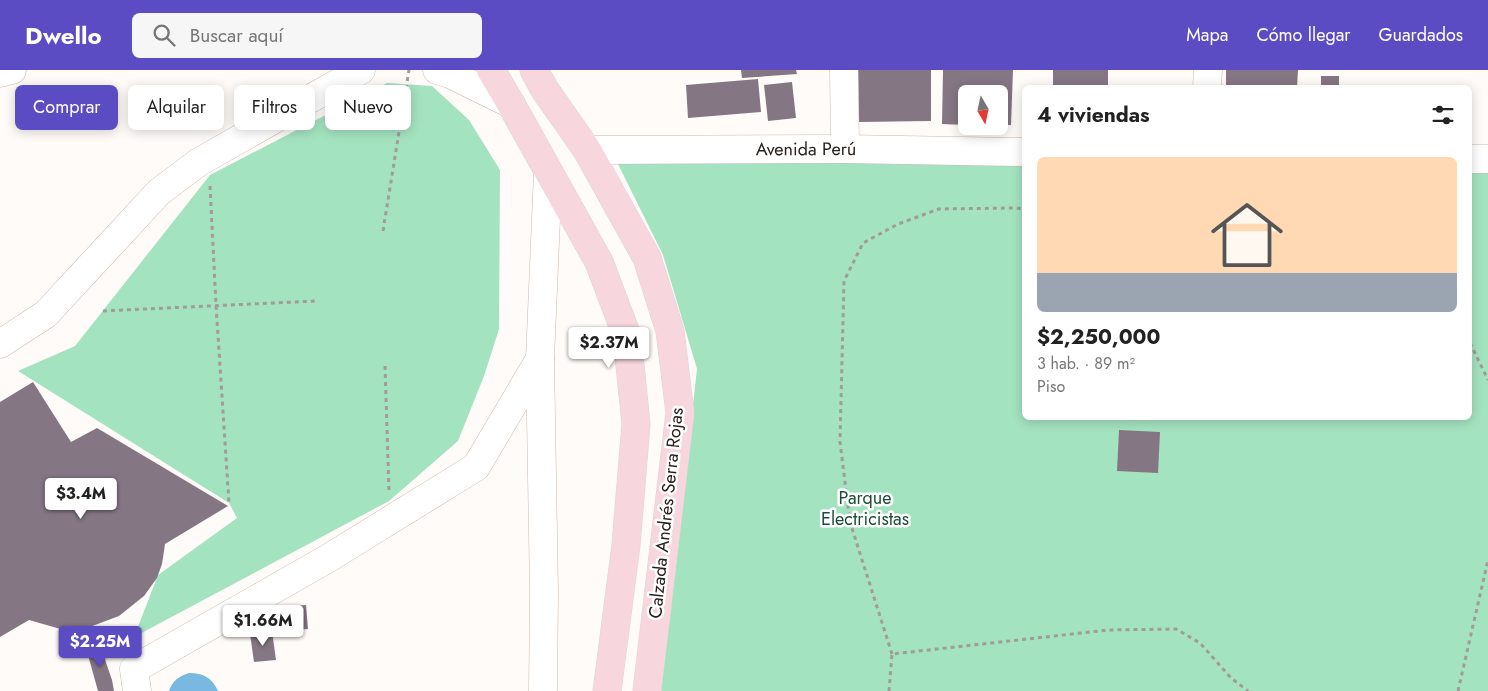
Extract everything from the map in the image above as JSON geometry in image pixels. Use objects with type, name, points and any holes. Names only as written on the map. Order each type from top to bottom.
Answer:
[{"type":"main road","name":"Calzada Andrés Serra Rojas","points":[[490,70],[599,262],[627,336],[636,424],[626,546],[607,691]]},
{"type":"main road","name":"Calzada Andrés Serra Rojas","points":[[534,70],[545,90],[587,150],[647,258],[670,331],[680,413],[647,691]]},
{"type":"street","points":[[0,73],[12,70]]},
{"type":"street","points":[[0,344],[46,314],[159,192],[199,162],[361,70]]},
{"type":"street","points":[[436,70],[450,74],[511,104]]},
{"type":"street","points":[[844,70],[845,148]]},
{"type":"street","points":[[1207,85],[1208,70]]},
{"type":"street","name":"Avenida Perú","points":[[587,150],[845,148],[1022,152]]},
{"type":"street","points":[[1472,159],[1488,159]]},
{"type":"street","points":[[543,691],[544,592],[540,359],[548,172]]},
{"type":"street","points":[[137,691],[134,669],[318,564],[476,467],[540,359]]},
{"type":"path","points":[[383,231],[409,70]]},
{"type":"path","points":[[210,185],[216,306],[230,503]]},
{"type":"path","points":[[889,691],[892,654],[850,522],[840,442],[844,281],[863,244],[898,224],[939,209],[1022,209]]},
{"type":"path","points":[[103,311],[315,301]]},
{"type":"path","points":[[1472,347],[1488,380]]},
{"type":"path","points":[[384,366],[389,501],[392,519]]},
{"type":"path","points":[[1458,691],[1488,560]]},
{"type":"path","points":[[892,654],[1108,630],[1176,629],[1200,642],[1231,678],[1248,691]]},
{"type":"green space","points":[[387,83],[432,86],[469,120],[500,170],[499,329],[484,376],[458,441],[389,501],[134,637],[158,575],[237,518],[229,503],[18,371],[75,346],[210,175],[297,130],[315,130],[315,120],[325,115],[325,130],[411,130],[411,85],[383,85]]},
{"type":"green space","name":"Parque Electricistas","points":[[615,158],[1022,158],[1022,420],[1472,420],[1472,159],[1488,159],[1488,691],[661,691],[697,369],[663,255]]},
{"type":"water","points":[[189,673],[207,677],[218,691],[169,691],[176,679]]},
{"type":"building","points":[[741,70],[796,70],[797,74],[742,78]]},
{"type":"building","points":[[857,70],[931,70],[931,121],[858,122]]},
{"type":"building","points":[[943,70],[1013,70],[1011,125],[1008,125],[1008,85],[958,85],[958,125],[942,124]]},
{"type":"building","points":[[1053,70],[1108,70],[1108,85],[1053,85]]},
{"type":"building","points":[[1226,70],[1298,70],[1297,85],[1226,85]]},
{"type":"building","points":[[1321,76],[1339,76],[1339,85],[1321,85]]},
{"type":"building","points":[[758,79],[761,112],[688,118],[686,85]]},
{"type":"building","points":[[792,82],[796,118],[768,121],[764,85]]},
{"type":"building","points":[[33,382],[71,442],[97,428],[228,506],[165,544],[162,564],[157,578],[144,596],[119,616],[87,628],[64,630],[29,620],[0,637],[0,402]]},
{"type":"building","points":[[1119,430],[1160,432],[1158,473],[1117,471]]},
{"type":"building","points":[[306,605],[308,629],[279,631],[277,607]]},
{"type":"building","points":[[272,631],[276,660],[254,662],[250,634]]},
{"type":"building","points":[[99,642],[114,691],[98,691],[86,648]]}]
